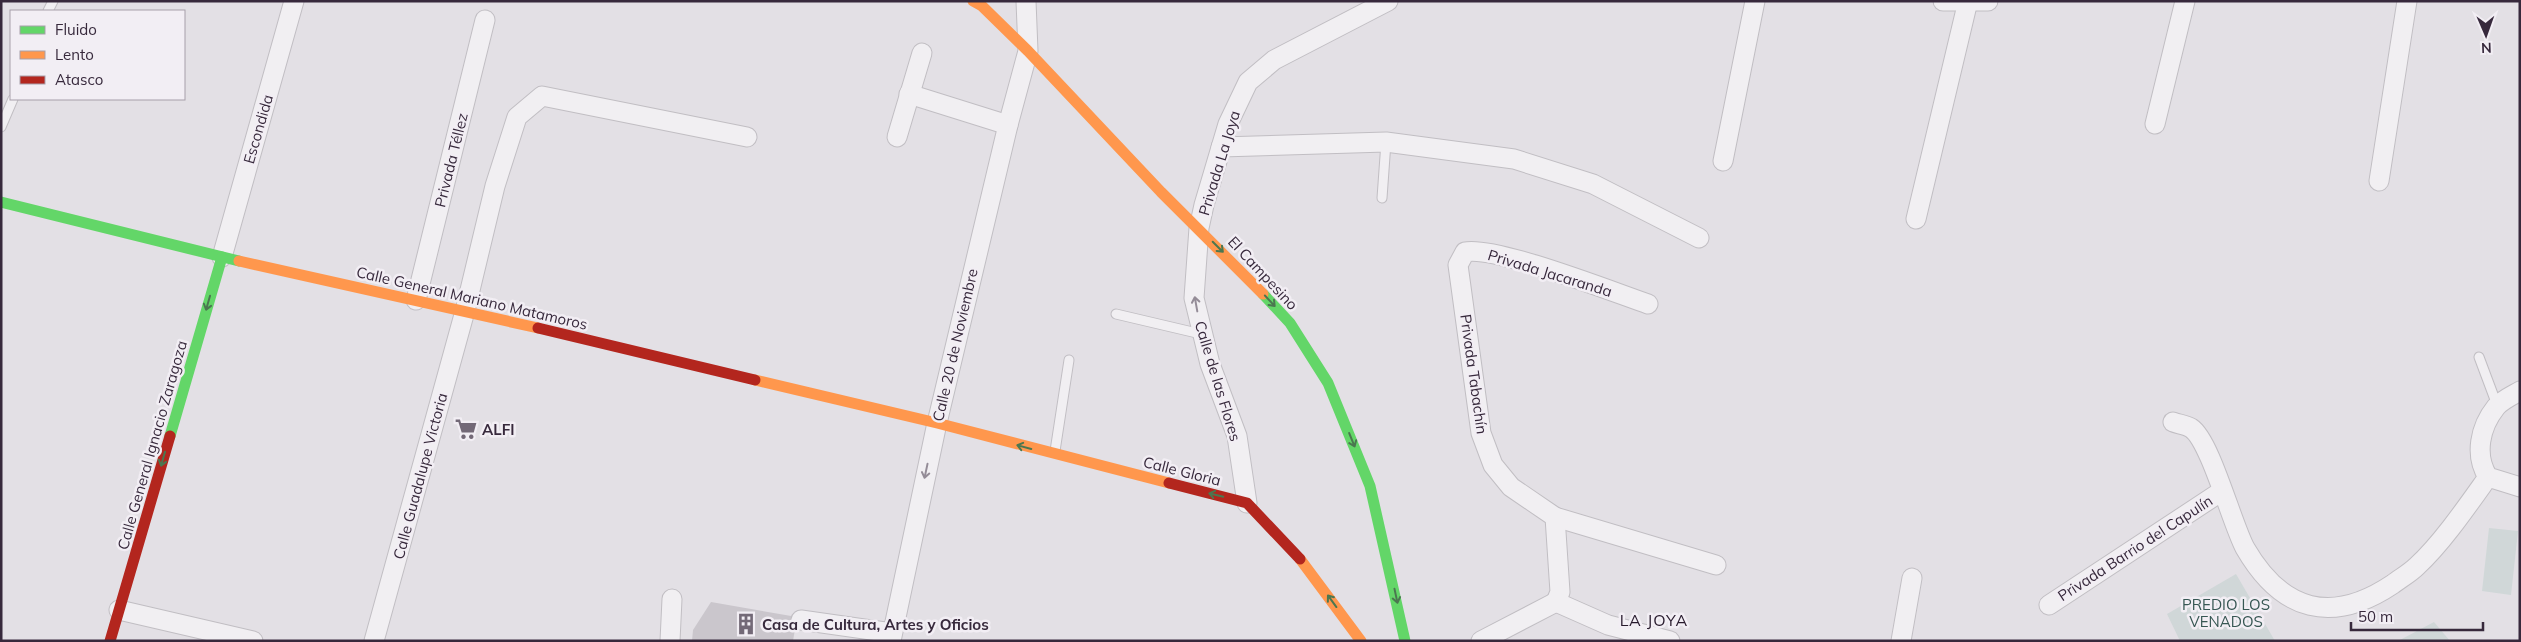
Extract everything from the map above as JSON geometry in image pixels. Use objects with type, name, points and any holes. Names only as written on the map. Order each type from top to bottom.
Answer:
[{"type":"main road","name":"El Campesino","points":[[973,1],[982,6],[1028,51],[1161,192],[1199,228],[1290,323],[1328,383],[1370,486],[1405,641]]},
{"type":"main road","name":"Calle General Mariano Matamoros","points":[[1,202],[222,257],[465,311],[936,423]]},
{"type":"main road","name":"Calle General Ignacio Zaragoza","points":[[110,641],[222,257]]},
{"type":"main road","name":"Calle Gloria","points":[[936,423],[1054,455],[1247,503]]},
{"type":"main road","points":[[1247,503],[1306,566],[1361,641]]},
{"type":"street","name":"Escondida","points":[[222,257],[294,1]]},
{"type":"street","name":"Calle 20 de Noviembre","points":[[892,637],[936,423],[1008,125],[1028,51],[1026,1]]},
{"type":"street","name":"Privada La Joya","points":[[1199,228],[1228,124],[1248,82],[1274,60],[1388,1]]},
{"type":"street","points":[[1723,161],[1756,1]]},
{"type":"street","points":[[1943,1],[1988,1]]},
{"type":"street","points":[[2155,124],[2185,1]]},
{"type":"street","points":[[2379,181],[2407,1]]},
{"type":"street","points":[[1916,219],[1968,2]]},
{"type":"street","name":"Privada Téllez","points":[[416,300],[485,20]]},
{"type":"street","points":[[897,137],[922,53]]},
{"type":"street","points":[[909,94],[1008,125]]},
{"type":"street","name":"Calle Guadalupe Victoria","points":[[374,641],[465,311],[495,186],[517,117],[542,96],[748,137]]},
{"type":"street","points":[[1221,147],[1386,142],[1514,159],[1593,184],[1699,238]]},
{"type":"street","name":"Calle de las Flores","points":[[1199,228],[1194,298],[1201,334],[1237,436],[1247,503]]},
{"type":"street","name":"Privada Jacaranda","points":[[1458,265],[1464,252],[1473,250],[1501,255],[1648,304]]},
{"type":"street","name":"Privada Tabachín","points":[[1458,265],[1481,433],[1493,465],[1511,487],[1555,517],[1716,566]]},
{"type":"street","points":[[2520,391],[2497,405],[2484,428],[2480,449],[2481,466],[2488,477],[2520,488]]},
{"type":"street","points":[[2173,422],[2192,428],[2207,449],[2245,548],[2273,585],[2291,600],[2313,608],[2340,608],[2372,597],[2417,567],[2488,477]]},
{"type":"street","name":"Privada Barrio del Capulín","points":[[2049,605],[2222,491]]},
{"type":"street","points":[[1481,641],[1556,602],[1560,592],[1555,517]]},
{"type":"street","points":[[1901,641],[1912,578]]},
{"type":"street","points":[[670,641],[672,599]]},
{"type":"street","points":[[1556,602],[1606,633],[1670,641]]},
{"type":"street","points":[[119,610],[253,641]]},
{"type":"street","points":[[801,620],[892,637]]},
{"type":"lane","points":[[1,126],[13,100]]},
{"type":"lane","points":[[1382,198],[1386,142]]},
{"type":"lane","points":[[1116,314],[1201,334]]},
{"type":"lane","points":[[2479,357],[2497,405]]},
{"type":"lane","points":[[1054,455],[1070,360]]},
{"type":"green space","points":[[2489,528],[2518,531],[2511,595],[2482,591]]},
{"type":"green space","name":"PREDIO LOS VENADOS","points":[[2236,574],[2275,641],[2180,641],[2167,614]]},
{"type":"green space","points":[[2434,622],[2450,641],[2398,641]]},
{"type":"building","name":"Casa de Cultura, Artes y Oficios","points":[[711,602],[797,617],[793,641],[692,641],[693,630]]},
{"type":"traffic: fast","points":[[1,202],[239,261]]},
{"type":"traffic: fast","points":[[170,436],[222,257]]},
{"type":"traffic: fast","points":[[1263,294],[1290,323],[1328,383],[1370,486],[1405,641]]},
{"type":"traffic: slow","points":[[973,1],[982,6],[1028,51],[1161,192],[1263,294]]},
{"type":"traffic: slow","points":[[239,261],[538,328]]},
{"type":"traffic: slow","points":[[755,380],[937,423],[1169,483]]},
{"type":"traffic: slow","points":[[1300,559],[1361,641]]},
{"type":"traffic: jam","points":[[538,328],[755,380]]},
{"type":"traffic: jam","points":[[110,641],[170,436]]},
{"type":"traffic: jam","points":[[1169,483],[1247,503],[1300,559]]},
{"type":"place","name":"ALFI","points":[[466,429]]},
{"type":"place","name":"Casa de Cultura, Artes y Oficios","points":[[746,624]]},
{"type":"district","name":"LA JOYA","points":[[1654,620]]}]
